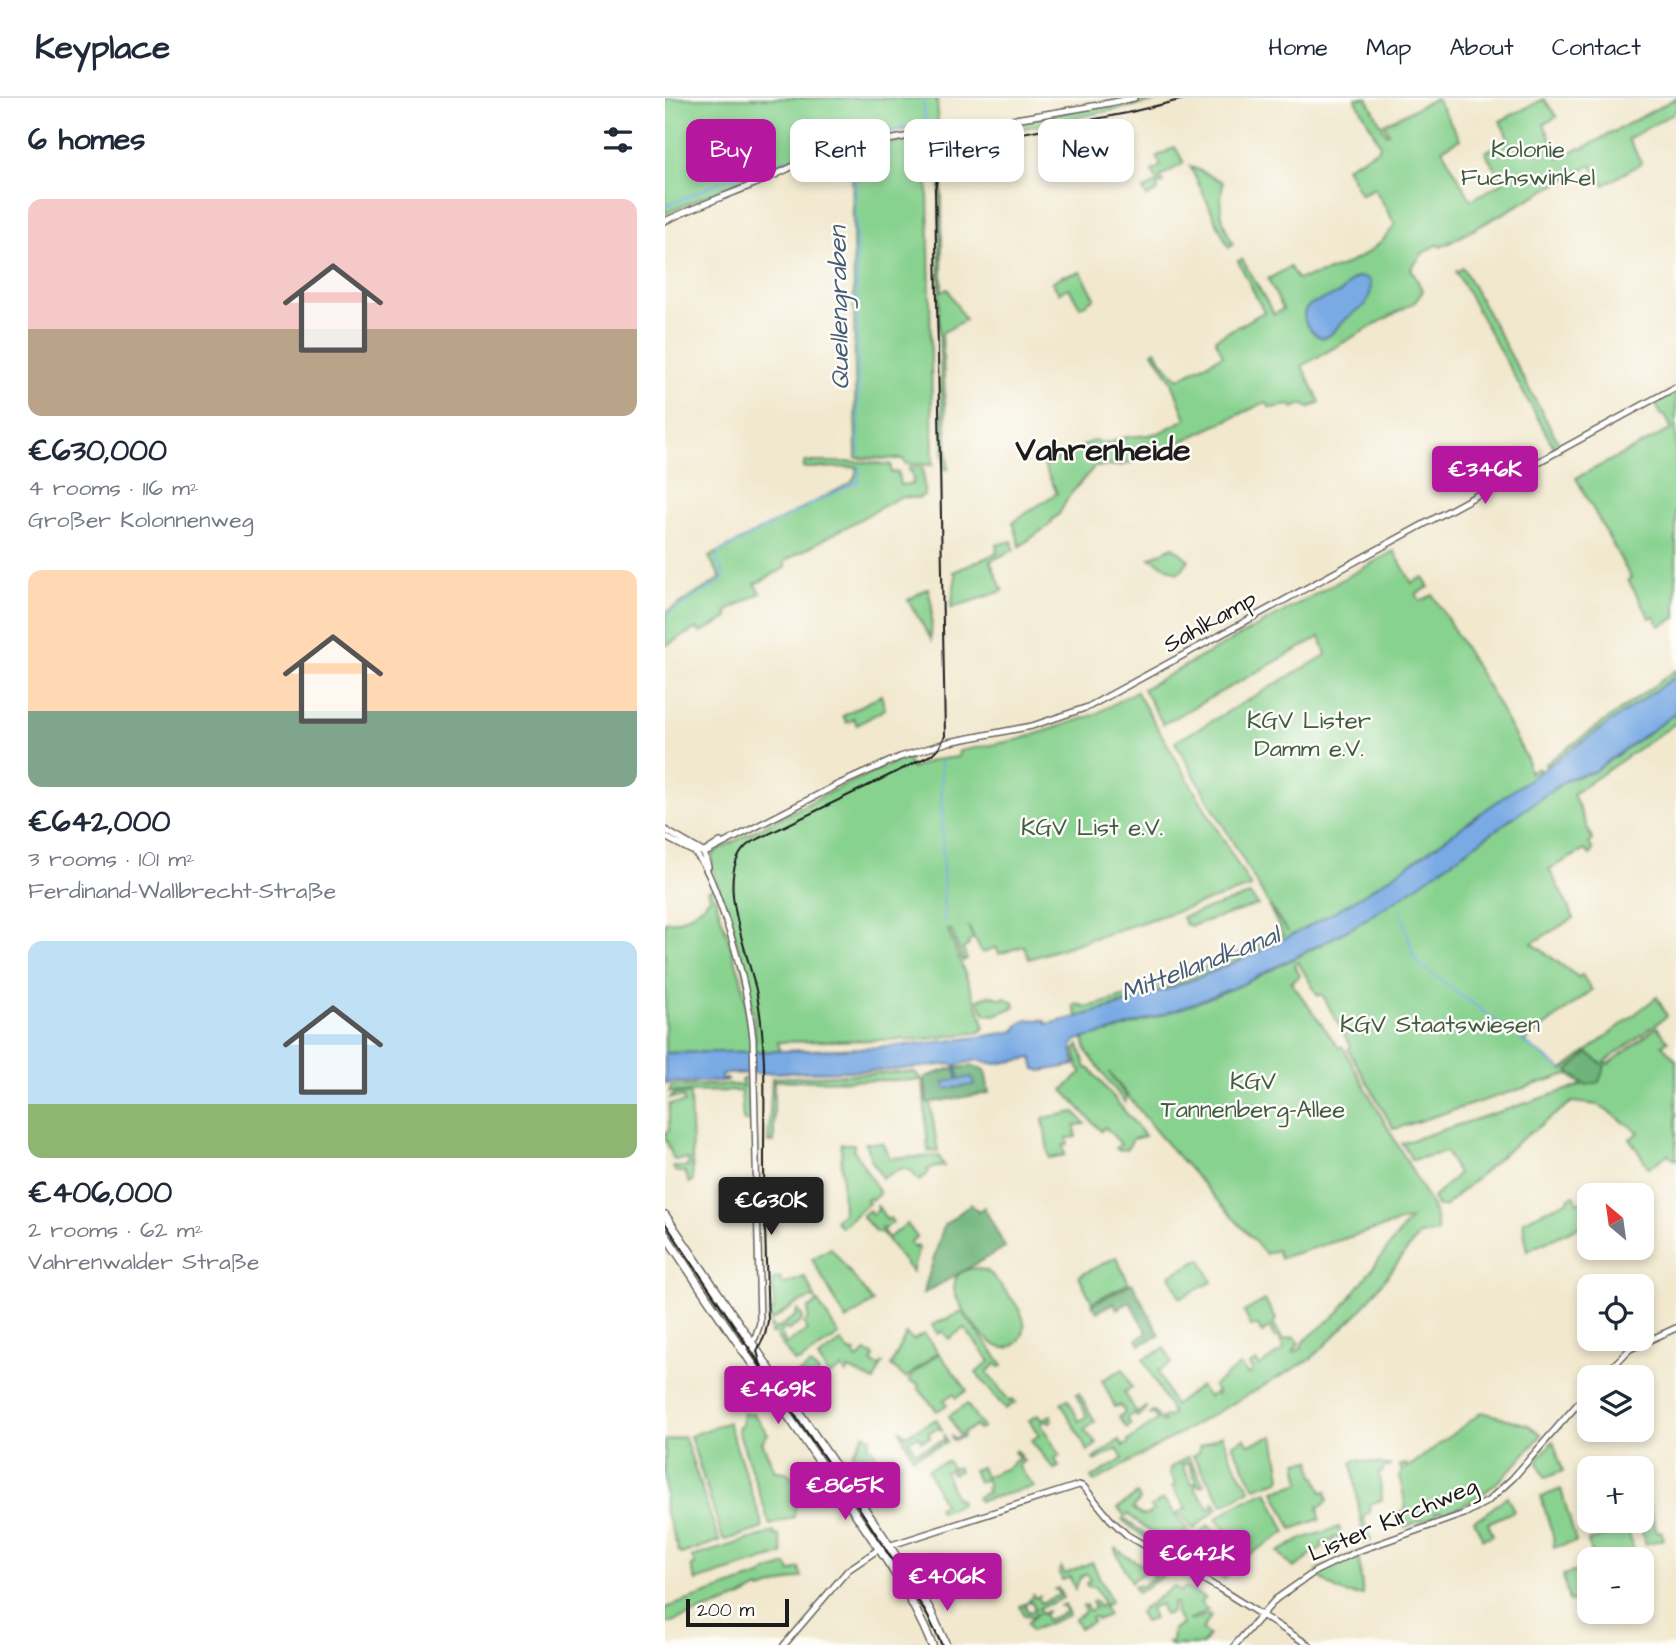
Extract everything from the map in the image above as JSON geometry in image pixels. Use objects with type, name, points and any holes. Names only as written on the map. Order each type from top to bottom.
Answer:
[{"type":"main road","points":[[665,1215],[889,1545],[930,1610],[946,1645]]},
{"type":"main road","points":[[665,1234],[741,1350],[879,1549],[921,1618],[932,1645]]},
{"type":"street","points":[[665,221],[765,179],[789,166],[853,148],[934,131],[1134,98]]},
{"type":"street","name":"Sahlkamp","points":[[665,830],[703,853],[856,775],[899,757],[949,742],[1032,726],[1069,715],[1100,701],[1676,387]]},
{"type":"street","points":[[665,836],[692,851],[702,861],[713,885]]},
{"type":"street","name":"Sahlkamp","points":[[688,843],[715,846]]},
{"type":"street","points":[[708,867],[715,846]]},
{"type":"street","points":[[692,851],[703,853]]},
{"type":"street","points":[[702,861],[703,853]]},
{"type":"street","points":[[703,853],[745,983],[754,1047],[760,1323],[751,1343],[741,1350]]},
{"type":"street","points":[[1614,1365],[1630,1349],[1676,1328]]},
{"type":"street","name":"Lister Kirchweg","points":[[1235,1645],[1260,1614],[1293,1586],[1341,1559],[1464,1514],[1488,1500],[1513,1478],[1577,1405]]},
{"type":"street","points":[[784,1645],[848,1570],[879,1549],[1076,1485],[1082,1486],[1109,1520],[1127,1535],[1309,1645]]},
{"type":"green space","points":[[665,98],[937,98],[938,119],[904,119],[904,130],[890,133],[890,119],[790,119],[790,158],[776,165],[776,119],[686,119],[686,182],[737,182],[665,214]]},
{"type":"green space","points":[[1148,98],[1173,98],[1069,119],[1038,119],[1038,125],[1024,128],[1023,119]]},
{"type":"green space","name":"Kolonie Fuchswinkel","points":[[1355,98],[1367,98],[1386,134],[1389,133],[1384,124],[1436,98],[1460,139],[1442,149],[1471,200],[1503,182],[1485,152],[1509,140],[1500,121],[1544,99],[1557,117],[1544,124],[1559,158],[1582,149],[1676,98],[1676,112],[1628,139],[1642,163],[1604,185],[1591,165],[1447,244],[1440,247],[1438,244],[1423,253],[1411,269],[1423,291],[1415,302],[1302,366],[1320,402],[1309,408],[1302,404],[1293,408],[1291,405],[1270,408],[1266,402],[1159,452],[1124,465],[1094,467],[1069,496],[1052,523],[1020,546],[1013,522],[1057,493],[1044,466],[1094,440],[1104,444],[1127,437],[1148,435],[1161,432],[1186,419],[1171,380],[1153,352],[1156,350],[1178,379],[1223,355],[1215,339],[1264,312],[1238,261],[1242,259],[1274,314],[1283,309],[1268,279],[1290,267],[1297,279],[1339,267],[1365,254],[1387,235],[1395,224],[1374,188],[1361,195],[1346,167],[1379,149],[1380,144]]},
{"type":"green space","points":[[904,141],[904,182],[928,182],[933,465],[906,464],[903,459],[856,458],[852,182],[890,182],[890,144]]},
{"type":"green space","points":[[1175,147],[1184,163],[1160,177],[1163,183],[1157,186],[1158,191],[1147,197],[1143,190],[1158,182],[1152,171],[1161,166],[1156,157]]},
{"type":"green space","points":[[1190,166],[1223,182],[1222,214],[1233,244],[1229,248]]},
{"type":"green space","points":[[942,182],[942,291],[948,289],[965,320],[942,333],[948,470],[944,469],[939,332]]},
{"type":"green space","points":[[1463,268],[1562,449],[1556,451],[1456,272]]},
{"type":"green space","points":[[1081,272],[1095,298],[1080,307],[1069,288],[1059,293],[1052,282],[1062,276]]},
{"type":"green space","points":[[1676,392],[1676,618],[1660,626],[1654,616],[1650,618],[1628,580],[1631,578],[1576,478],[1672,429],[1655,403]]},
{"type":"green space","points":[[805,462],[866,462],[891,465],[891,473],[898,472],[900,485],[913,484],[909,467],[923,468],[924,495],[919,498],[900,497],[785,561],[785,568],[755,584],[760,593],[727,611],[728,618],[700,633],[697,628],[665,646],[665,613],[721,578],[709,557],[851,483],[857,467],[803,468]]},
{"type":"green space","points":[[1012,541],[1014,550],[990,561],[1003,591],[951,608],[956,575],[953,572],[997,553],[996,545]]},
{"type":"green space","points":[[1173,547],[1189,560],[1177,573],[1150,558]]},
{"type":"green space","name":"KGV Lister Damm e.V.","points":[[1394,551],[1412,583],[1423,577],[1429,587],[1416,594],[1420,601],[1433,595],[1490,690],[1527,759],[1529,772],[1538,768],[1540,772],[1390,878],[1307,927],[1211,971],[1078,1017],[1073,1006],[1076,1004],[1088,1007],[1151,989],[1283,935],[1269,907],[1288,932],[1268,903],[1175,742],[1326,655],[1320,637],[1163,724],[1143,689]]},
{"type":"green space","points":[[928,588],[932,606],[931,639],[908,600]]},
{"type":"green space","points":[[1676,670],[1676,676],[1547,767],[1545,764]]},
{"type":"green space","name":"KGV List e.V.","points":[[1136,691],[1251,887],[1029,959],[1024,946],[999,954],[996,947],[982,953],[968,926],[973,939],[963,949],[967,959],[963,961],[951,930],[948,930],[983,1021],[984,1028],[980,1032],[925,1039],[778,1042],[780,1051],[665,1053],[665,922],[676,921],[695,911],[710,898],[708,890],[712,889],[741,978],[754,1046],[756,1038],[745,972],[712,867],[712,856],[717,850],[830,792],[906,757],[912,769],[933,760],[958,757],[959,751],[1021,739],[1094,715]]},
{"type":"green space","points":[[881,695],[885,709],[857,725],[854,719],[847,723],[843,716]]},
{"type":"green space","points":[[1676,713],[1676,723],[1573,794],[1591,836],[1592,841],[1589,844],[1593,850],[1590,855],[1585,850],[1549,869],[1574,918],[1532,943],[1578,977],[1582,975],[1592,990],[1524,1042],[1563,1070],[1657,997],[1667,1016],[1605,1062],[1609,1064],[1657,1027],[1668,1041],[1662,1045],[1676,1060],[1676,1160],[1668,1154],[1649,1168],[1630,1139],[1639,1132],[1598,1105],[1572,1102],[1515,1144],[1444,1207],[1438,1207],[1433,1198],[1458,1174],[1446,1152],[1412,1160],[1402,1143],[1582,1085],[1568,1074],[1394,1129],[1348,1049],[1351,1047],[1322,994],[1318,996],[1298,962],[1294,964],[1300,976],[1291,982],[1339,1048],[1342,1046],[1433,1208],[1438,1232],[1419,1235],[1360,1311],[1311,1359],[1094,1482],[1091,1478],[1123,1459],[1117,1449],[1095,1461],[1093,1459],[1119,1440],[1123,1446],[1129,1443],[1128,1441],[1157,1420],[1154,1414],[1149,1415],[1154,1411],[1163,1423],[1165,1422],[1162,1418],[1173,1414],[1143,1359],[1165,1348],[1172,1363],[1158,1371],[1174,1406],[1200,1386],[1208,1397],[1215,1393],[1217,1395],[1213,1386],[1240,1365],[1248,1375],[1253,1371],[1249,1365],[1256,1361],[1260,1366],[1284,1349],[1280,1341],[1295,1337],[1299,1344],[1292,1353],[1301,1349],[1303,1342],[1339,1312],[1410,1219],[1280,1258],[1277,1250],[1266,1254],[1159,1135],[1109,1072],[1126,1097],[1125,1103],[1087,1052],[1083,1038],[1114,1031],[1243,984],[1359,924],[1568,779],[1593,772]]},
{"type":"green space","points":[[1250,895],[1258,905],[1191,926],[1185,924],[1182,917]]},
{"type":"green space","points":[[989,995],[1003,999],[1004,997],[1014,1003],[1015,1007],[995,1015],[985,1014],[978,1000]]},
{"type":"green space","points":[[1079,1045],[1086,1068],[1090,1069],[1145,1136],[1133,1139],[1127,1149],[1118,1150],[1116,1148],[1121,1144],[1105,1127],[1101,1131],[1063,1090],[1082,1072],[1078,1068],[1075,1049]]},
{"type":"green space","points":[[1588,1053],[1605,1066],[1599,1082],[1586,1085],[1568,1071]]},
{"type":"green space","points":[[974,1066],[985,1070],[989,1093],[927,1103],[925,1077],[949,1069]]},
{"type":"green space","points":[[914,1072],[924,1081],[926,1103],[930,1102],[938,1152],[934,1152],[930,1147],[932,1152],[928,1152],[923,1081],[920,1080],[774,1081],[774,1142],[768,1142],[772,1078]]},
{"type":"green space","points":[[749,1077],[749,1122],[743,1120],[741,1091],[669,1092],[671,1086],[743,1087],[741,1080]]},
{"type":"green space","points":[[674,1094],[690,1094],[693,1181],[689,1183],[685,1172],[676,1172],[673,1167],[688,1167],[688,1159],[674,1160],[665,1137],[665,1133],[669,1131],[669,1104],[684,1103],[683,1097],[670,1098]]},
{"type":"green space","points":[[1075,1112],[1085,1124],[1075,1125],[1076,1137],[1067,1138],[1068,1144],[1063,1145],[1065,1155],[1049,1158],[1043,1118]]},
{"type":"green space","points":[[865,1143],[882,1143],[890,1158],[939,1156],[944,1166],[927,1169],[929,1172],[919,1181],[911,1171],[903,1168],[882,1178]]},
{"type":"green space","points":[[841,1144],[854,1144],[854,1150],[880,1193],[872,1200],[867,1200],[869,1203],[841,1227],[835,1220],[843,1213]]},
{"type":"green space","points":[[1574,1195],[1577,1201],[1577,1228],[1527,1251],[1523,1221],[1569,1200],[1568,1198]]},
{"type":"green space","points":[[971,1204],[978,1212],[984,1207],[1005,1247],[923,1294],[944,1225]]},
{"type":"green space","points":[[877,1205],[887,1220],[890,1218],[893,1222],[884,1229],[881,1228],[888,1238],[907,1224],[917,1237],[910,1242],[914,1248],[919,1248],[912,1272],[882,1233],[875,1231],[862,1216],[869,1210],[872,1215],[878,1210]]},
{"type":"green space","points":[[831,1248],[873,1302],[846,1320],[812,1259]]},
{"type":"green space","points":[[1116,1257],[1129,1283],[1092,1302],[1079,1276]]},
{"type":"green space","points":[[1201,1259],[1212,1282],[1180,1298],[1170,1275]]},
{"type":"green space","points":[[976,1268],[992,1275],[1020,1312],[1024,1328],[1022,1336],[1009,1348],[995,1345],[981,1334],[957,1298],[954,1282],[957,1276]]},
{"type":"green space","points":[[805,1277],[816,1300],[812,1298],[796,1304],[770,1322],[770,1311],[774,1311],[773,1279],[781,1278],[781,1285]]},
{"type":"green space","points":[[1132,1283],[1160,1335],[1140,1345],[1137,1339],[1147,1333],[1130,1302],[1117,1309],[1114,1303],[1097,1312],[1092,1304]]},
{"type":"green space","points":[[1265,1300],[1276,1319],[1273,1324],[1282,1338],[1274,1337],[1270,1327],[1262,1333],[1258,1326],[1251,1326],[1244,1312]]},
{"type":"green space","points":[[818,1302],[839,1335],[800,1361],[794,1362],[775,1334],[771,1334],[770,1325],[776,1329],[797,1315],[798,1310],[803,1317],[801,1322],[789,1330],[780,1331],[786,1344],[807,1330],[804,1324],[808,1319],[808,1309]]},
{"type":"green space","points":[[962,1312],[1003,1365],[1000,1367],[996,1364],[987,1372],[1010,1402],[1013,1400],[1015,1403],[1005,1409],[976,1373],[990,1361],[964,1328],[949,1339],[942,1331],[938,1334],[932,1325]]},
{"type":"green space","points":[[906,1334],[913,1340],[924,1334],[938,1352],[906,1378],[891,1366]]},
{"type":"green space","points":[[841,1342],[849,1351],[855,1352],[853,1353],[857,1359],[866,1352],[874,1355],[872,1363],[879,1366],[882,1364],[874,1381],[849,1369],[846,1374],[842,1368],[829,1376],[818,1358]]},
{"type":"green space","points":[[939,1353],[967,1390],[956,1398],[953,1394],[944,1400],[947,1405],[937,1411],[918,1388],[920,1385],[909,1381],[913,1374]]},
{"type":"green space","points":[[811,1365],[819,1373],[815,1379],[818,1384],[822,1384],[798,1399],[787,1381]]},
{"type":"green space","points":[[1123,1369],[1132,1388],[1124,1392],[1137,1413],[1146,1407],[1147,1409],[1137,1417],[1134,1413],[1127,1418],[1131,1425],[1127,1428],[1119,1417],[1125,1412],[1120,1405],[1115,1407],[1102,1380]]},
{"type":"green space","points":[[1079,1393],[1095,1422],[1084,1430],[1097,1444],[1088,1451],[1061,1403],[1068,1399],[1079,1421],[1087,1417],[1076,1394]]},
{"type":"green space","points":[[967,1404],[983,1428],[978,1430],[976,1426],[962,1433],[963,1437],[953,1440],[951,1436],[955,1439],[960,1436],[949,1416]]},
{"type":"green space","points":[[1482,1412],[1528,1425],[1541,1434],[1540,1437],[1508,1473],[1473,1500],[1459,1508],[1443,1514],[1441,1511],[1435,1513],[1436,1516],[1404,1527],[1399,1512],[1406,1509],[1399,1465],[1406,1464],[1405,1468],[1414,1463]]},
{"type":"green space","points":[[753,1413],[768,1434],[762,1442],[775,1471],[786,1472],[799,1483],[794,1517],[770,1525],[738,1430],[742,1426],[742,1414]]},
{"type":"green space","points":[[1038,1415],[1041,1420],[1051,1415],[1052,1421],[1049,1423],[1047,1420],[1041,1424],[1060,1456],[1055,1458],[1059,1467],[1054,1469],[1031,1441],[1039,1435],[1029,1420]]},
{"type":"green space","points":[[936,1419],[942,1430],[938,1428],[929,1432],[930,1437],[921,1441],[919,1436],[909,1440],[915,1452],[944,1440],[944,1434],[947,1443],[913,1457],[900,1431],[906,1435]]},
{"type":"green space","points":[[728,1422],[763,1526],[726,1540],[723,1539],[690,1436]]},
{"type":"green space","points":[[864,1434],[871,1438],[867,1445],[874,1451],[878,1462],[873,1469],[869,1467],[865,1472],[854,1464],[858,1459],[852,1455]]},
{"type":"green space","points":[[1222,1435],[1231,1458],[1250,1490],[1223,1505],[1193,1456],[1200,1451],[1199,1447]]},
{"type":"green space","points":[[684,1436],[719,1541],[681,1554],[665,1510],[665,1441]]},
{"type":"green space","points":[[1274,1436],[1281,1477],[1255,1488],[1232,1445],[1245,1438],[1248,1444]]},
{"type":"green space","points":[[1553,1441],[1563,1471],[1545,1478],[1537,1460]]},
{"type":"green space","points":[[1016,1450],[1024,1461],[1018,1466],[1034,1487],[979,1501],[977,1497],[988,1492],[986,1488],[989,1486],[986,1479],[978,1482],[973,1470],[981,1467],[985,1477],[1007,1468],[1019,1458],[1014,1452]]},
{"type":"green space","points":[[1188,1457],[1192,1464],[1182,1465],[1192,1484],[1197,1482],[1190,1468],[1193,1466],[1204,1485],[1200,1487],[1198,1484],[1194,1488],[1210,1509],[1214,1507],[1214,1502],[1218,1508],[1194,1529],[1178,1513],[1186,1508],[1172,1487],[1176,1485],[1170,1475],[1170,1468]]},
{"type":"green space","points":[[1311,1460],[1314,1477],[1322,1492],[1326,1491],[1328,1500],[1318,1507],[1320,1519],[1292,1529],[1274,1491],[1301,1483],[1297,1462]]},
{"type":"green space","points":[[1355,1460],[1390,1465],[1383,1468],[1383,1472],[1379,1472],[1382,1500],[1369,1504],[1370,1512],[1363,1517],[1371,1540],[1364,1542],[1352,1463]]},
{"type":"green space","points":[[948,1461],[952,1469],[957,1467],[959,1471],[952,1474],[950,1470],[945,1472],[956,1499],[959,1498],[961,1504],[940,1512],[938,1507],[943,1504],[928,1469]]},
{"type":"green space","points":[[1561,1489],[1576,1542],[1554,1547],[1541,1497]]},
{"type":"green space","points":[[1267,1491],[1286,1532],[1247,1556],[1216,1519],[1236,1505]]},
{"type":"green space","points":[[1137,1494],[1140,1500],[1133,1508],[1141,1515],[1148,1515],[1153,1510],[1151,1507],[1163,1499],[1189,1531],[1177,1552],[1141,1535],[1122,1520],[1123,1518],[1175,1550],[1186,1534],[1182,1531],[1174,1544],[1146,1529],[1128,1514],[1125,1516],[1118,1508]]},
{"type":"green space","points":[[1507,1496],[1514,1511],[1488,1523],[1493,1535],[1483,1539],[1474,1520]]},
{"type":"green space","points":[[1654,1522],[1657,1532],[1661,1531],[1664,1539],[1645,1544],[1642,1533],[1654,1533]]},
{"type":"green space","points":[[1208,1525],[1242,1557],[1224,1580],[1184,1556]]},
{"type":"green space","points":[[1339,1527],[1341,1537],[1321,1544],[1323,1548],[1294,1568],[1278,1552],[1302,1539]]},
{"type":"green space","points":[[774,1532],[775,1536],[779,1535],[783,1554],[696,1581],[691,1566],[695,1565],[692,1557]]},
{"type":"green space","points":[[1617,1533],[1629,1533],[1633,1547],[1589,1547],[1588,1541]]},
{"type":"green space","points":[[1116,1548],[1127,1557],[1163,1576],[1137,1593],[1134,1587],[1140,1587],[1154,1577],[1151,1572],[1146,1571],[1132,1583]]},
{"type":"green space","points":[[1358,1551],[1363,1595],[1349,1594],[1337,1589],[1325,1582],[1316,1571]]},
{"type":"green space","points":[[1092,1562],[1111,1601],[1104,1607],[1108,1615],[1097,1620],[1095,1617],[1091,1618],[1093,1622],[1080,1628],[1075,1619],[1085,1612],[1083,1606],[1086,1605],[1089,1611],[1095,1608],[1092,1602],[1096,1601],[1099,1607],[1104,1604],[1095,1587],[1087,1586],[1086,1583],[1090,1580],[1087,1574],[1081,1577],[1075,1589],[1070,1577],[1062,1580],[1059,1570],[1061,1567],[1065,1574]]},
{"type":"green space","points":[[787,1565],[791,1572],[799,1568],[802,1577],[761,1590],[759,1588],[740,1598],[665,1624],[665,1608]]},
{"type":"green space","points":[[1577,1571],[1577,1601],[1569,1602],[1563,1575]]},
{"type":"green space","points":[[1174,1586],[1180,1592],[1185,1587],[1205,1598],[1200,1603],[1208,1610],[1189,1620],[1208,1614],[1211,1616],[1202,1630],[1209,1635],[1203,1645],[1170,1645],[1168,1642],[1172,1641],[1173,1629],[1182,1625],[1176,1614],[1176,1603],[1173,1603],[1172,1612],[1164,1615],[1161,1604],[1150,1608],[1154,1619],[1144,1622],[1139,1612]]},
{"type":"green space","points":[[1058,1588],[1063,1598],[1039,1608],[1041,1614],[1048,1611],[1044,1614],[1047,1620],[1066,1612],[1064,1606],[1059,1606],[1065,1604],[1069,1615],[1031,1631],[1027,1623],[1038,1613],[1033,1616],[1024,1615],[1020,1606],[1026,1603],[1028,1612],[1035,1610],[1032,1602],[1028,1602],[1033,1595],[1035,1598],[1041,1595],[1038,1597],[1041,1603],[1059,1595],[1057,1589],[1053,1590]]},
{"type":"water","points":[[1357,277],[1367,278],[1371,283],[1370,296],[1365,305],[1329,336],[1321,338],[1316,335],[1305,321],[1306,309],[1341,292]]},
{"type":"water","points":[[1676,676],[1676,713],[1593,772],[1568,779],[1401,897],[1346,931],[1243,984],[1185,1007],[1077,1040],[1072,1046],[1075,1065],[1042,1071],[1035,1069],[1032,1058],[996,1064],[977,1060],[957,1065],[959,1079],[972,1077],[974,1085],[946,1089],[943,1083],[957,1079],[955,1066],[952,1064],[890,1070],[721,1074],[721,1079],[728,1081],[665,1083],[665,1053],[885,1047],[972,1038],[1015,1031],[1020,1023],[1027,1020],[1045,1020],[1047,1024],[1085,1015],[1196,979],[1267,948],[1336,911],[1430,849]]},
{"type":"waterway","points":[[923,98],[925,119]]},
{"type":"waterway","points":[[665,207],[718,183],[799,155],[904,128]]},
{"type":"waterway","name":"Quellengraben","points":[[855,182],[859,455]]},
{"type":"waterway","name":"Quellengraben","points":[[805,507],[859,481],[859,467]]},
{"type":"waterway","name":"Quellengraben","points":[[665,616],[723,580],[724,574],[716,559],[718,553],[802,509]]},
{"type":"waterway","points":[[941,761],[944,922]]},
{"type":"waterway","points":[[1400,907],[1415,961],[1561,1069]]},
{"type":"tram line","points":[[762,1369],[757,1351],[768,1321],[764,1196],[764,1055],[757,995],[736,915],[733,873],[739,856],[750,843],[931,755],[939,748],[945,736],[935,189],[937,181],[942,167],[951,156],[970,143],[1127,113],[1188,98]]},
{"type":"tram line","points":[[665,1223],[858,1506],[928,1617],[942,1645]]},
{"type":"district","name":"Vahrenheide","points":[[1103,450]]},
{"type":"water label","name":"Mittellandkanal","points":[[1200,964]]},
{"type":"park label","name":"KGV Staatswiesen","points":[[1440,1025]]},
{"type":"park label","name":"KGV Tannenberg-Allee","points":[[1253,1096]]}]
